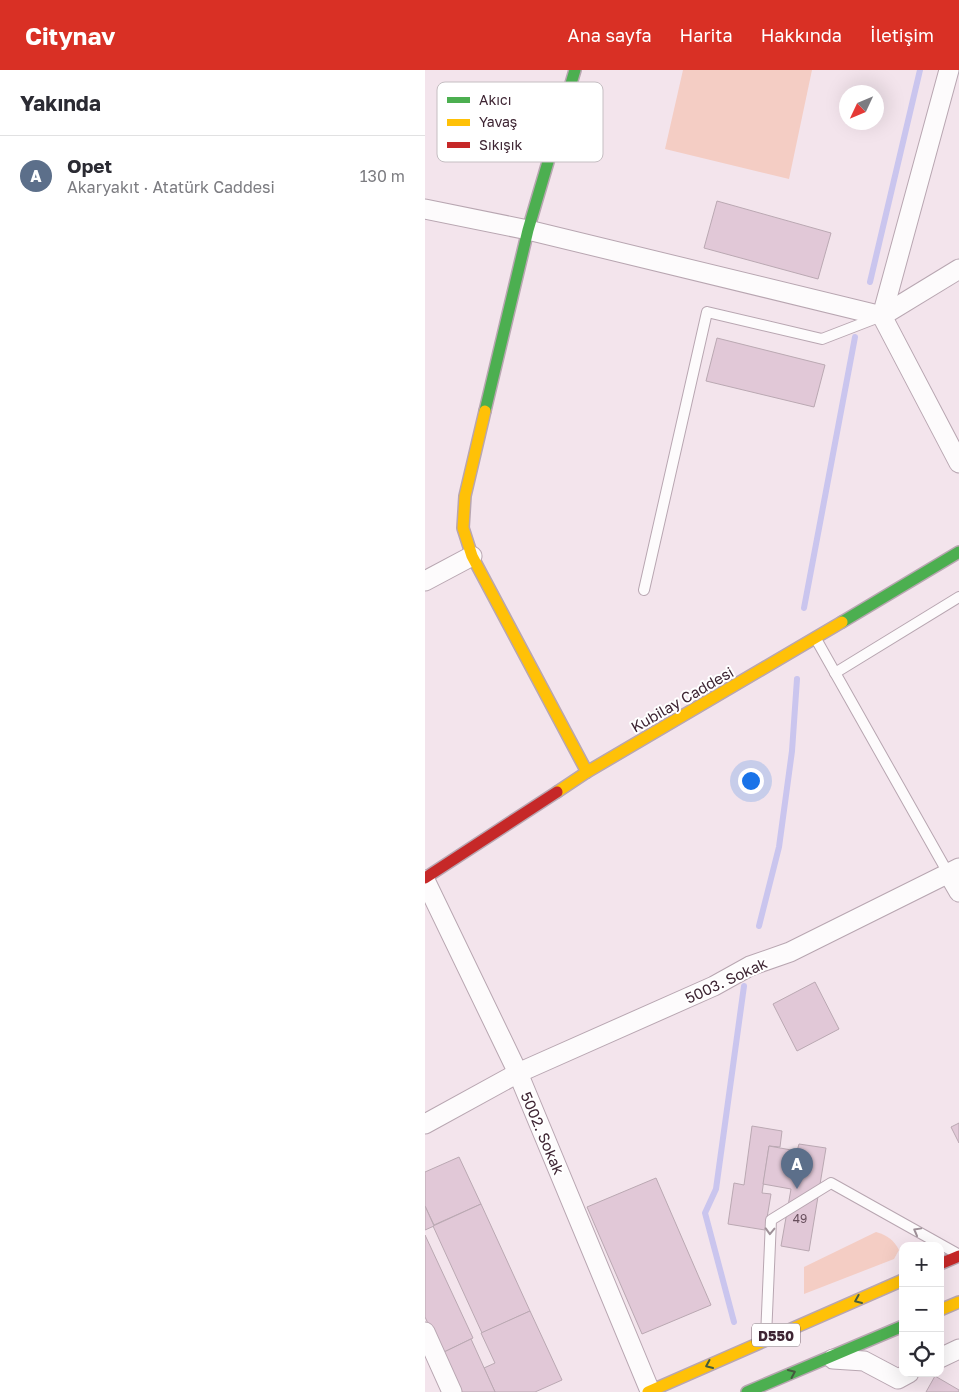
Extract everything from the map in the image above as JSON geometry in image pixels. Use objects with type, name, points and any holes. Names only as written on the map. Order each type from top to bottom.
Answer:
[{"type":"main road","points":[[571,82],[575,70]]},
{"type":"main road","points":[[548,162],[528,230],[465,496],[463,528],[472,556],[587,772]]},
{"type":"main road","name":"Kubilay Caddesi","points":[[425,879],[587,772],[815,639],[959,552]]},
{"type":"main road","points":[[944,1262],[959,1255]]},
{"type":"main road","name":"D550","points":[[649,1392],[899,1282]]},
{"type":"main road","points":[[944,1308],[959,1302]]},
{"type":"main road","name":"D550","points":[[747,1392],[899,1328]]},
{"type":"street","points":[[949,70],[882,316],[959,463]]},
{"type":"street","points":[[425,209],[528,230],[882,316],[959,269]]},
{"type":"street","points":[[425,581],[472,556]]},
{"type":"street","points":[[953,870],[959,892]]},
{"type":"street","name":"5003. Sokak","points":[[425,1124],[518,1073],[714,986],[750,966],[790,952],[953,870]]},
{"type":"street","name":"5002. Sokak","points":[[425,879],[518,1073],[649,1392]]},
{"type":"street","points":[[425,1332],[452,1392]]},
{"type":"street","points":[[944,1356],[959,1349]]},
{"type":"street","points":[[824,1359],[864,1361],[899,1379],[902,1377]]},
{"type":"lane","points":[[644,590],[707,312],[822,339],[882,316]]},
{"type":"lane","points":[[835,673],[959,597]]},
{"type":"lane","points":[[815,639],[953,870]]},
{"type":"lane","points":[[766,1339],[771,1220],[831,1183],[959,1255]]},
{"type":"shaded area","points":[[683,70],[812,70],[789,179],[665,149]]},
{"type":"shaded area","points":[[876,1232],[890,1238],[899,1250],[894,1259],[804,1294],[804,1267]]},
{"type":"building","points":[[717,201],[831,233],[818,279],[704,248]]},
{"type":"building","points":[[717,338],[825,365],[814,407],[706,381]]},
{"type":"building","points":[[815,982],[839,1029],[797,1051],[773,1004]]},
{"type":"building","points":[[959,1123],[959,1143],[951,1127]]},
{"type":"building","points":[[752,1126],[782,1131],[780,1147],[769,1146],[762,1193],[771,1194],[765,1230],[728,1224],[734,1183],[744,1185]]},
{"type":"building","points":[[799,1144],[826,1148],[809,1251],[781,1246],[791,1189],[763,1184],[769,1146],[797,1151]]},
{"type":"building","points":[[459,1157],[481,1204],[434,1225],[425,1206],[425,1172]]},
{"type":"building","points":[[656,1178],[711,1305],[642,1334],[587,1207]]},
{"type":"building","points":[[481,1204],[530,1311],[482,1333],[433,1226]]},
{"type":"building","points":[[425,1206],[434,1226],[425,1230]]},
{"type":"building","points":[[425,1235],[473,1338],[442,1353],[425,1317]]},
{"type":"building","points":[[530,1311],[562,1380],[535,1392],[495,1392],[484,1368],[495,1363],[481,1333]]},
{"type":"building","points":[[471,1339],[495,1392],[460,1392],[442,1353]]},
{"type":"building","points":[[934,1377],[959,1390],[959,1392],[926,1392]]},
{"type":"waterway","points":[[870,282],[920,70]]},
{"type":"waterway","points":[[804,608],[855,337]]},
{"type":"waterway","points":[[759,926],[779,847],[792,751],[797,679]]},
{"type":"waterway","points":[[734,1322],[705,1213],[716,1189],[744,986]]},
{"type":"traffic: fast","points":[[571,82],[575,70]]},
{"type":"traffic: fast","points":[[485,411],[528,230],[548,162]]},
{"type":"traffic: fast","points":[[842,622],[959,552]]},
{"type":"traffic: fast","points":[[747,1392],[899,1328]]},
{"type":"traffic: slow","points":[[485,411],[465,496],[463,528],[472,556],[587,772]]},
{"type":"traffic: slow","points":[[557,792],[587,772],[842,622]]},
{"type":"traffic: slow","points":[[648,1392],[899,1282]]},
{"type":"traffic: slow","points":[[944,1308],[959,1302]]},
{"type":"traffic: jam","points":[[425,878],[557,792]]},
{"type":"traffic: jam","points":[[944,1262],[959,1256]]},
{"type":"place","name":"Opet","points":[[797,1189]]}]
